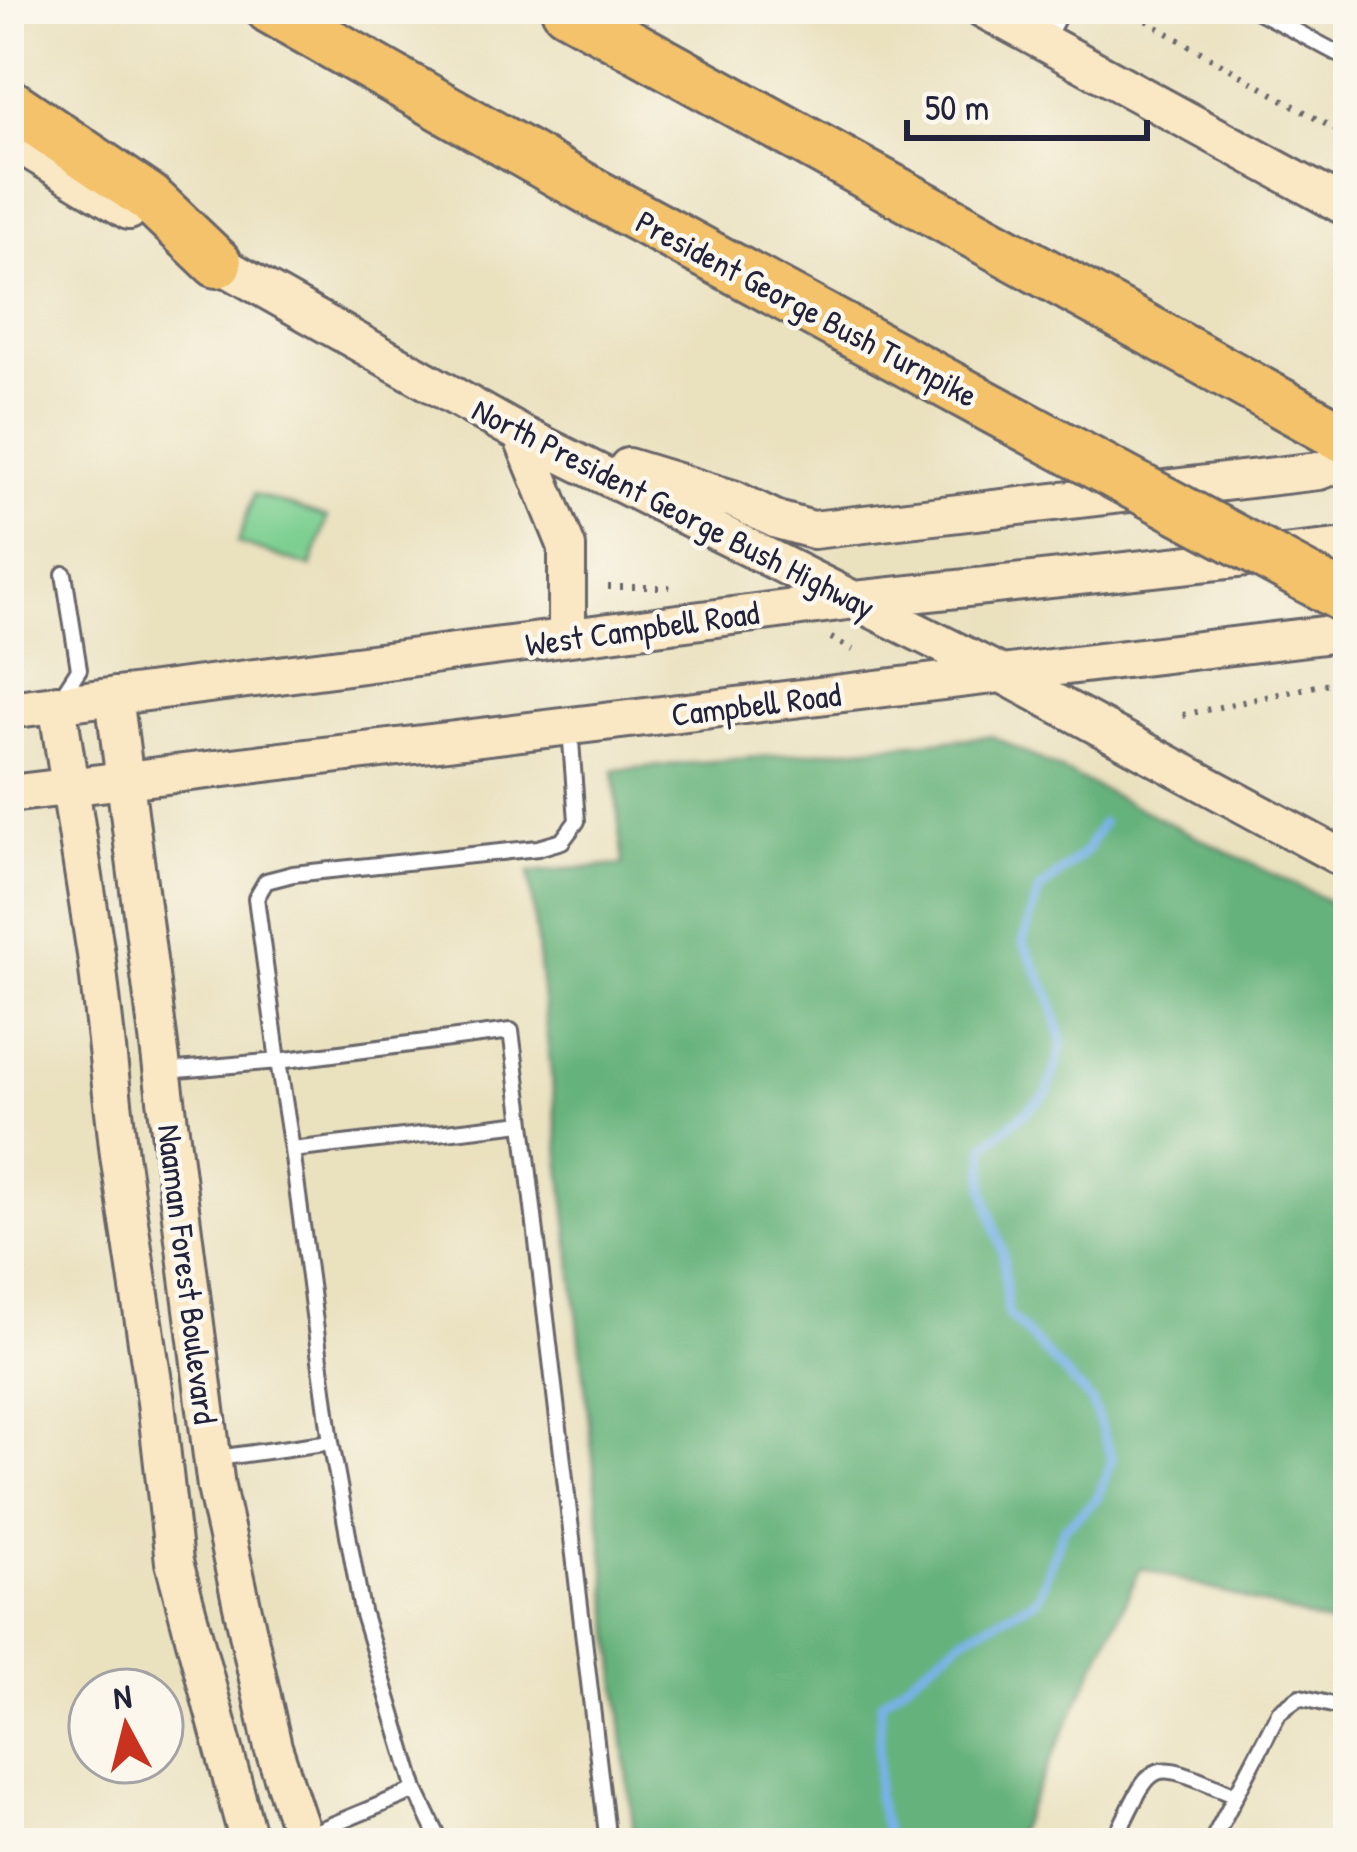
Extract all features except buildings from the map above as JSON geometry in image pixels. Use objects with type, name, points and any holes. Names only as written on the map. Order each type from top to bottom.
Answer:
[{"type":"highway","name":"President George Bush Turnpike","points":[[270,9],[575,183],[1348,600]]},
{"type":"highway","points":[[566,9],[1348,440]]},
{"type":"highway","points":[[9,103],[149,198],[217,263]]},
{"type":"main road","points":[[983,9],[1348,208]]},
{"type":"main road","name":"North President George Bush Highway","points":[[9,138],[217,263],[521,434],[1002,674],[1348,861]]},
{"type":"main road","points":[[521,434],[733,499],[777,520],[813,530],[1319,472],[1348,460]]},
{"type":"main road","points":[[521,434],[567,547],[567,637]]},
{"type":"main road","name":"West Campbell Road","points":[[9,710],[856,600],[1348,548]]},
{"type":"main road","points":[[1002,674],[1348,632]]},
{"type":"main road","name":"Campbell Road","points":[[123,779],[1002,674]]},
{"type":"main road","name":"Naaman Forest Boulevard","points":[[114,696],[212,1459],[268,1726],[304,1840]]},
{"type":"main road","name":"Naaman Forest Boulevard","points":[[57,704],[97,961],[118,1154],[175,1562],[249,1843]]},
{"type":"main road","points":[[9,794],[123,779]]},
{"type":"main road","points":[[147,1340],[196,1451],[212,1459]]},
{"type":"lane","points":[[1043,44],[1062,9]]},
{"type":"lane","points":[[1254,9],[1348,59]]},
{"type":"lane","points":[[57,704],[79,669],[64,574]]},
{"type":"lane","points":[[79,669],[114,696]]},
{"type":"lane","points":[[441,1843],[416,1790],[362,1611],[331,1442],[256,898],[266,881],[293,874],[538,848],[562,841],[577,821],[570,728]]},
{"type":"lane","points":[[161,1071],[511,1031],[608,1843]]},
{"type":"lane","points":[[292,1150],[523,1123]]},
{"type":"lane","points":[[212,1459],[331,1442]]},
{"type":"lane","points":[[1211,1843],[1279,1712],[1300,1697],[1348,1709]]},
{"type":"lane","points":[[1112,1843],[1144,1779],[1157,1771],[1173,1768],[1236,1795]]},
{"type":"lane","points":[[304,1840],[416,1790]]},
{"type":"path","points":[[1126,9],[1348,136]]},
{"type":"path","points":[[823,634],[854,650]]},
{"type":"path","points":[[1183,716],[1348,679]]},
{"type":"green space","points":[[254,494],[327,518],[311,567],[238,543]]},
{"type":"green space","points":[[992,736],[1348,911],[1348,1630],[1141,1568],[1012,1843],[635,1843],[529,872],[623,865],[614,770]]},
{"type":"waterway","points":[[889,1843],[877,1796],[881,1702],[965,1636],[1037,1599],[1064,1528],[1097,1499],[1112,1459],[1092,1402],[1008,1314],[1003,1254],[985,1191],[985,1146],[1047,1094],[1063,1043],[1051,998],[1023,942],[1039,891],[1086,851],[1102,823]]}]
